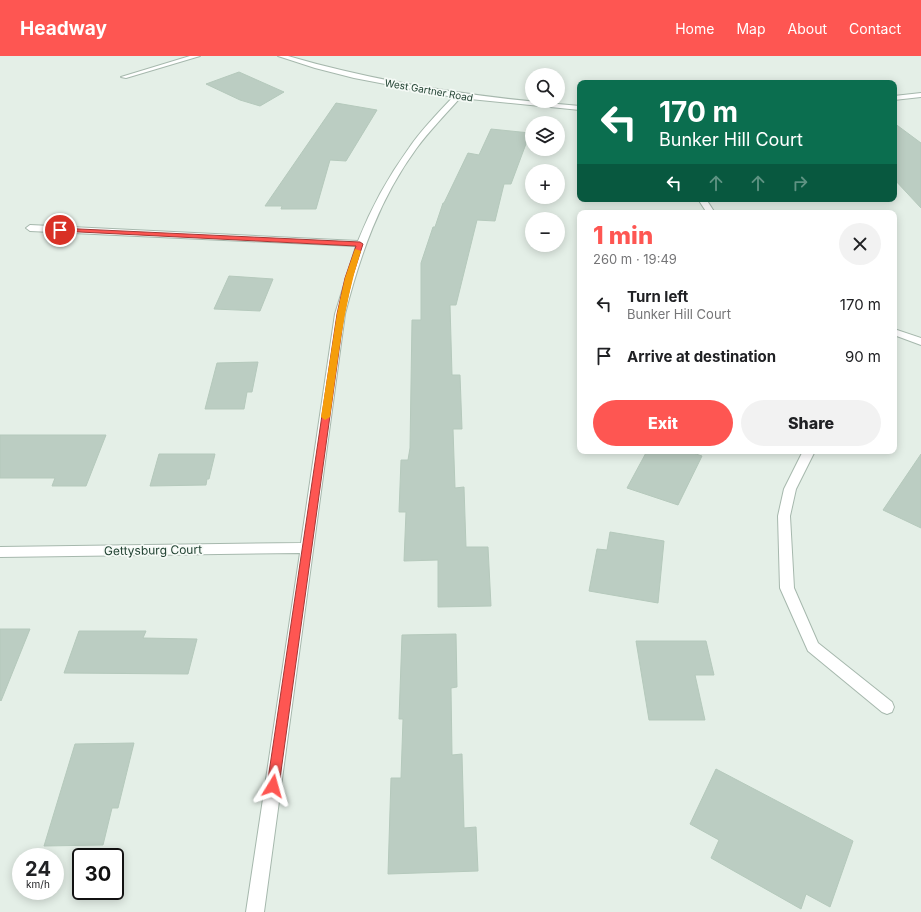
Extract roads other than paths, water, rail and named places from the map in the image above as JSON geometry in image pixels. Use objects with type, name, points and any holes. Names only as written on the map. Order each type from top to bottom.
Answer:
[{"type":"street","points":[[124,77],[197,56]]},
{"type":"street","name":"West Gartner Road","points":[[281,56],[382,82],[458,96],[577,108]]},
{"type":"street","points":[[897,98],[921,94]]},
{"type":"street","points":[[255,912],[340,314],[349,278],[360,244],[378,202],[398,168],[426,131],[458,96]]},
{"type":"street","points":[[912,96],[921,102]]},
{"type":"street","points":[[30,228],[360,244]]},
{"type":"street","points":[[897,336],[921,342]]},
{"type":"street","points":[[808,454],[790,489],[784,516],[787,588],[813,647],[887,707]]},
{"type":"street","name":"Gettysburg Court","points":[[0,552],[307,548]]}]
